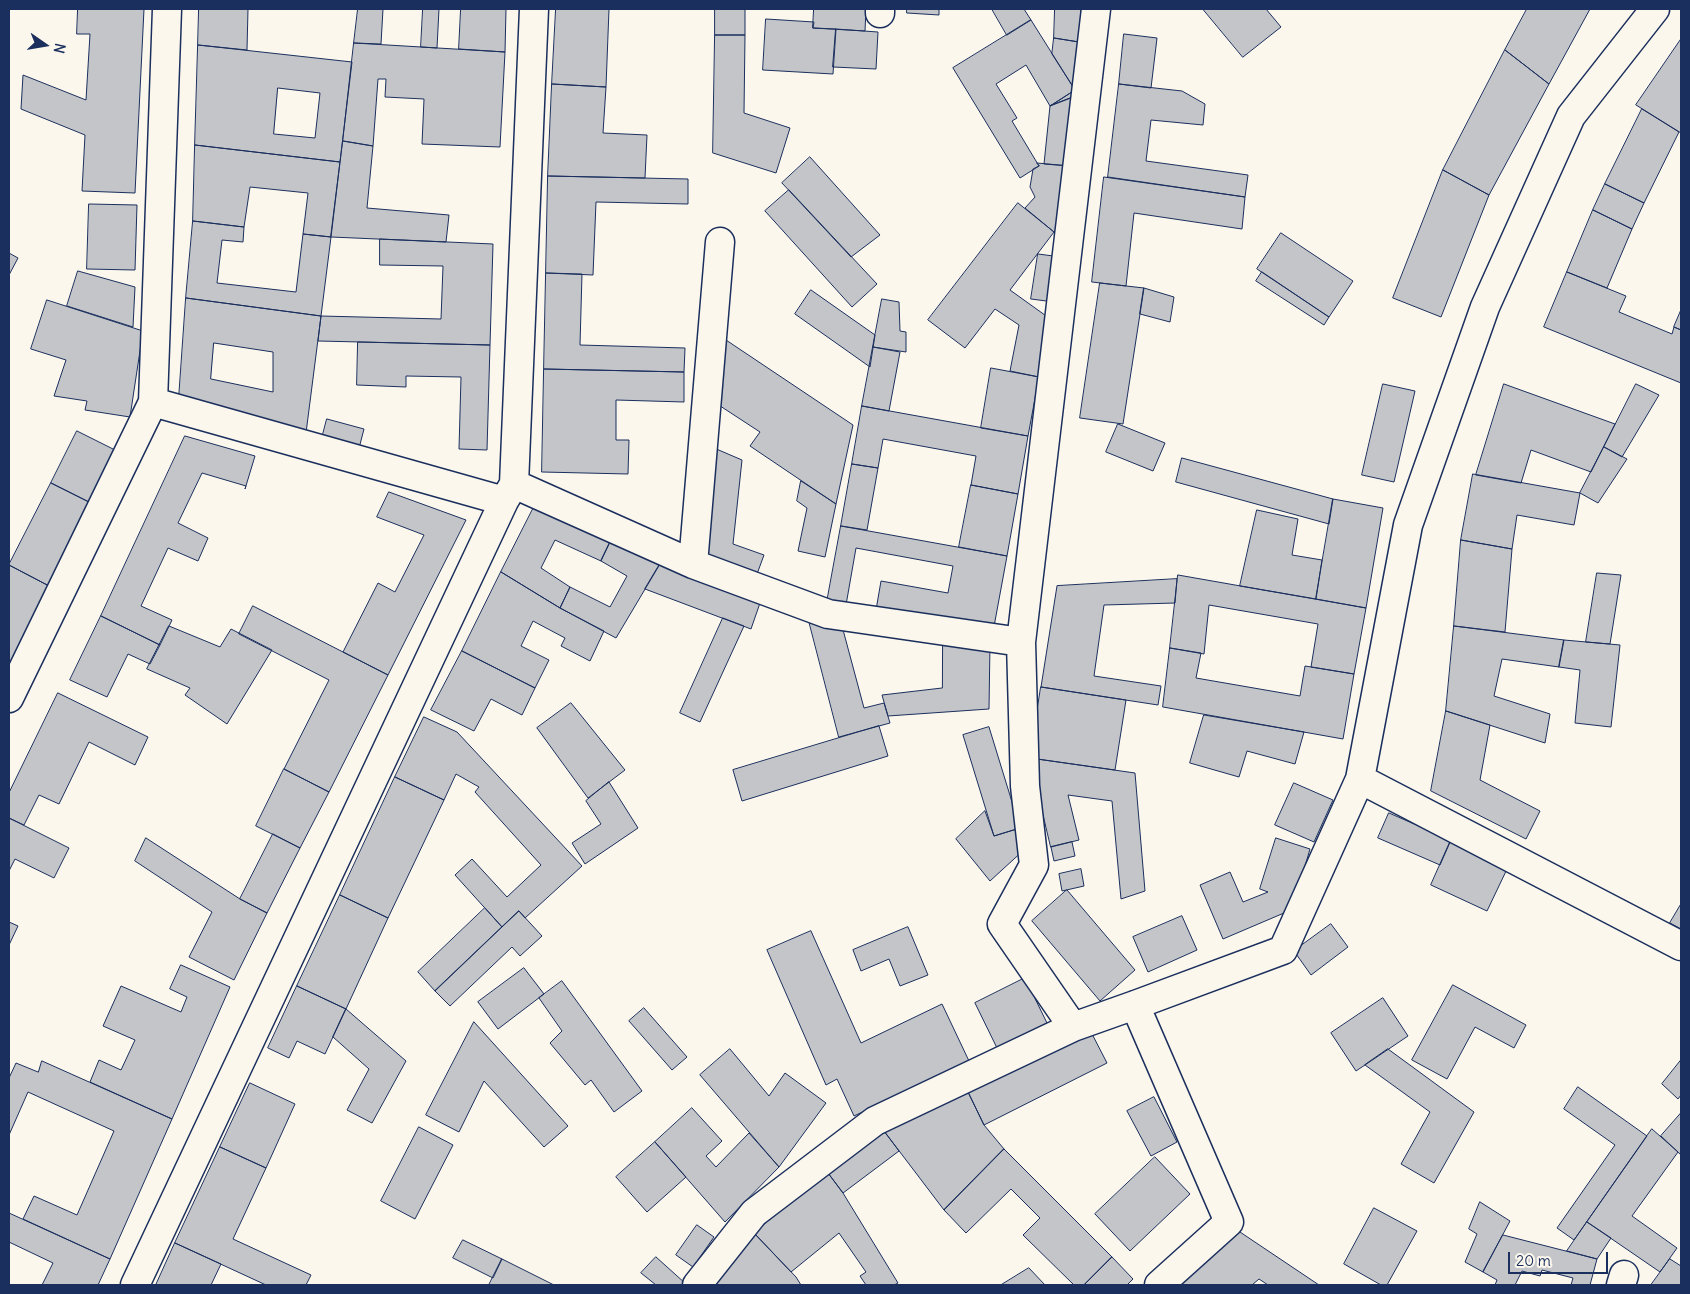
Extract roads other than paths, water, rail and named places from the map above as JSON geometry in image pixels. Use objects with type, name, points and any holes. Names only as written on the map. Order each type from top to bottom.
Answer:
[{"type":"street","points":[[9,698],[153,402],[167,9]]},
{"type":"street","points":[[135,1285],[509,492],[534,9]]},
{"type":"street","points":[[1073,1026],[1002,924],[1034,865],[1025,786],[1022,642],[1096,9]]},
{"type":"street","points":[[697,1285],[754,1214],[875,1121],[1073,1026],[1282,950],[1360,779],[1408,525],[1485,307],[1571,116],[1655,9]]},
{"type":"street","points":[[693,564],[720,242]]},
{"type":"street","points":[[153,402],[509,492],[693,564],[828,614],[1022,642]]},
{"type":"street","points":[[1360,779],[1681,946]]},
{"type":"street","points":[[1135,1005],[1229,1222],[1159,1285]]}]
